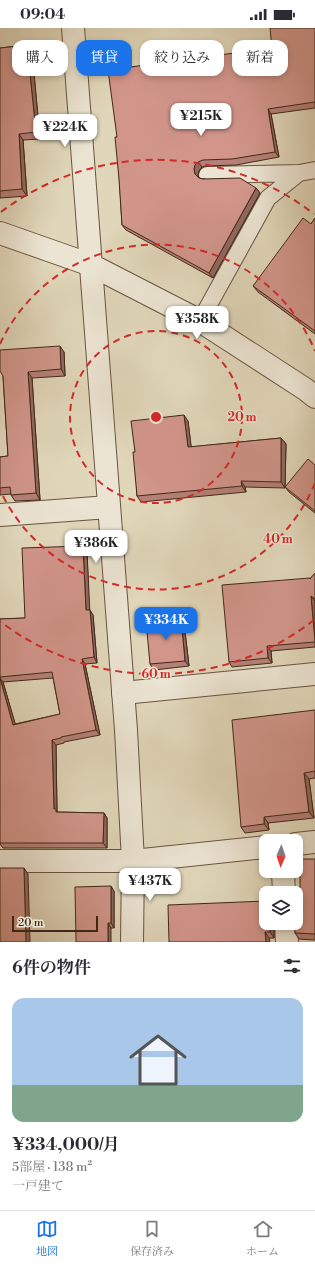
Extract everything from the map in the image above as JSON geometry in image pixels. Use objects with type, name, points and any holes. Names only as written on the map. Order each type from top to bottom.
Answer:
[{"type":"street","points":[[73,28],[123,693],[133,861],[132,942]]},
{"type":"street","points":[[0,233],[90,265],[200,321],[315,397]]},
{"type":"street","points":[[0,515],[109,507]]},
{"type":"street","points":[[123,693],[315,674]]},
{"type":"street","points":[[303,843],[315,842]]},
{"type":"street","points":[[0,861],[133,861],[259,848]]},
{"type":"street","points":[[286,930],[287,942]]},
{"type":"lane","points":[[207,175],[299,173],[315,170]]},
{"type":"lane","points":[[200,321],[268,198],[299,173]]},
{"type":"building","points":[[270,28],[315,28],[315,102],[268,109],[275,152],[232,159],[203,160],[195,165],[195,174],[199,178],[240,178],[256,188],[209,273],[122,225],[115,137],[117,137],[109,76],[132,76],[132,67],[140,66],[140,76],[224,76],[224,54],[232,53],[232,76],[288,76],[288,40],[271,40]]},
{"type":"building","points":[[12,47],[12,76],[30,76],[36,132],[19,134],[22,189],[0,191],[0,48]]},
{"type":"building","points":[[303,218],[311,224],[315,218],[315,331],[253,286]]},
{"type":"building","points":[[60,346],[61,369],[28,372],[36,493],[11,495],[10,487],[0,488],[0,457],[8,456],[3,376],[0,371],[0,350]]},
{"type":"building","points":[[184,415],[188,447],[281,438],[281,482],[241,481],[242,486],[137,496],[133,452],[135,452],[131,421]]},
{"type":"building","points":[[308,459],[315,465],[315,511],[285,487]]},
{"type":"building","points":[[83,546],[86,610],[90,610],[94,657],[82,659],[96,730],[52,740],[54,809],[56,809],[56,812],[104,813],[103,843],[0,843],[0,678],[13,725],[60,714],[52,672],[0,677],[0,619],[25,618],[22,548]]},
{"type":"building","points":[[315,573],[315,599],[311,596],[315,642],[267,646],[268,658],[229,662],[222,585],[310,579]]},
{"type":"building","points":[[181,617],[185,661],[150,664],[146,621]]},
{"type":"building","points":[[315,710],[315,771],[304,773],[309,812],[264,817],[264,824],[241,827],[232,720]]},
{"type":"building","points":[[303,859],[315,859],[315,934],[295,933],[295,930],[303,930],[303,886],[300,886],[300,878],[303,878]]},
{"type":"building","points":[[0,868],[24,868],[26,942],[0,942]]},
{"type":"building","points":[[111,886],[111,923],[108,923],[108,942],[76,942],[75,887]]},
{"type":"building","points":[[259,901],[259,930],[270,930],[270,932],[265,932],[266,942],[169,942],[168,905]]}]
